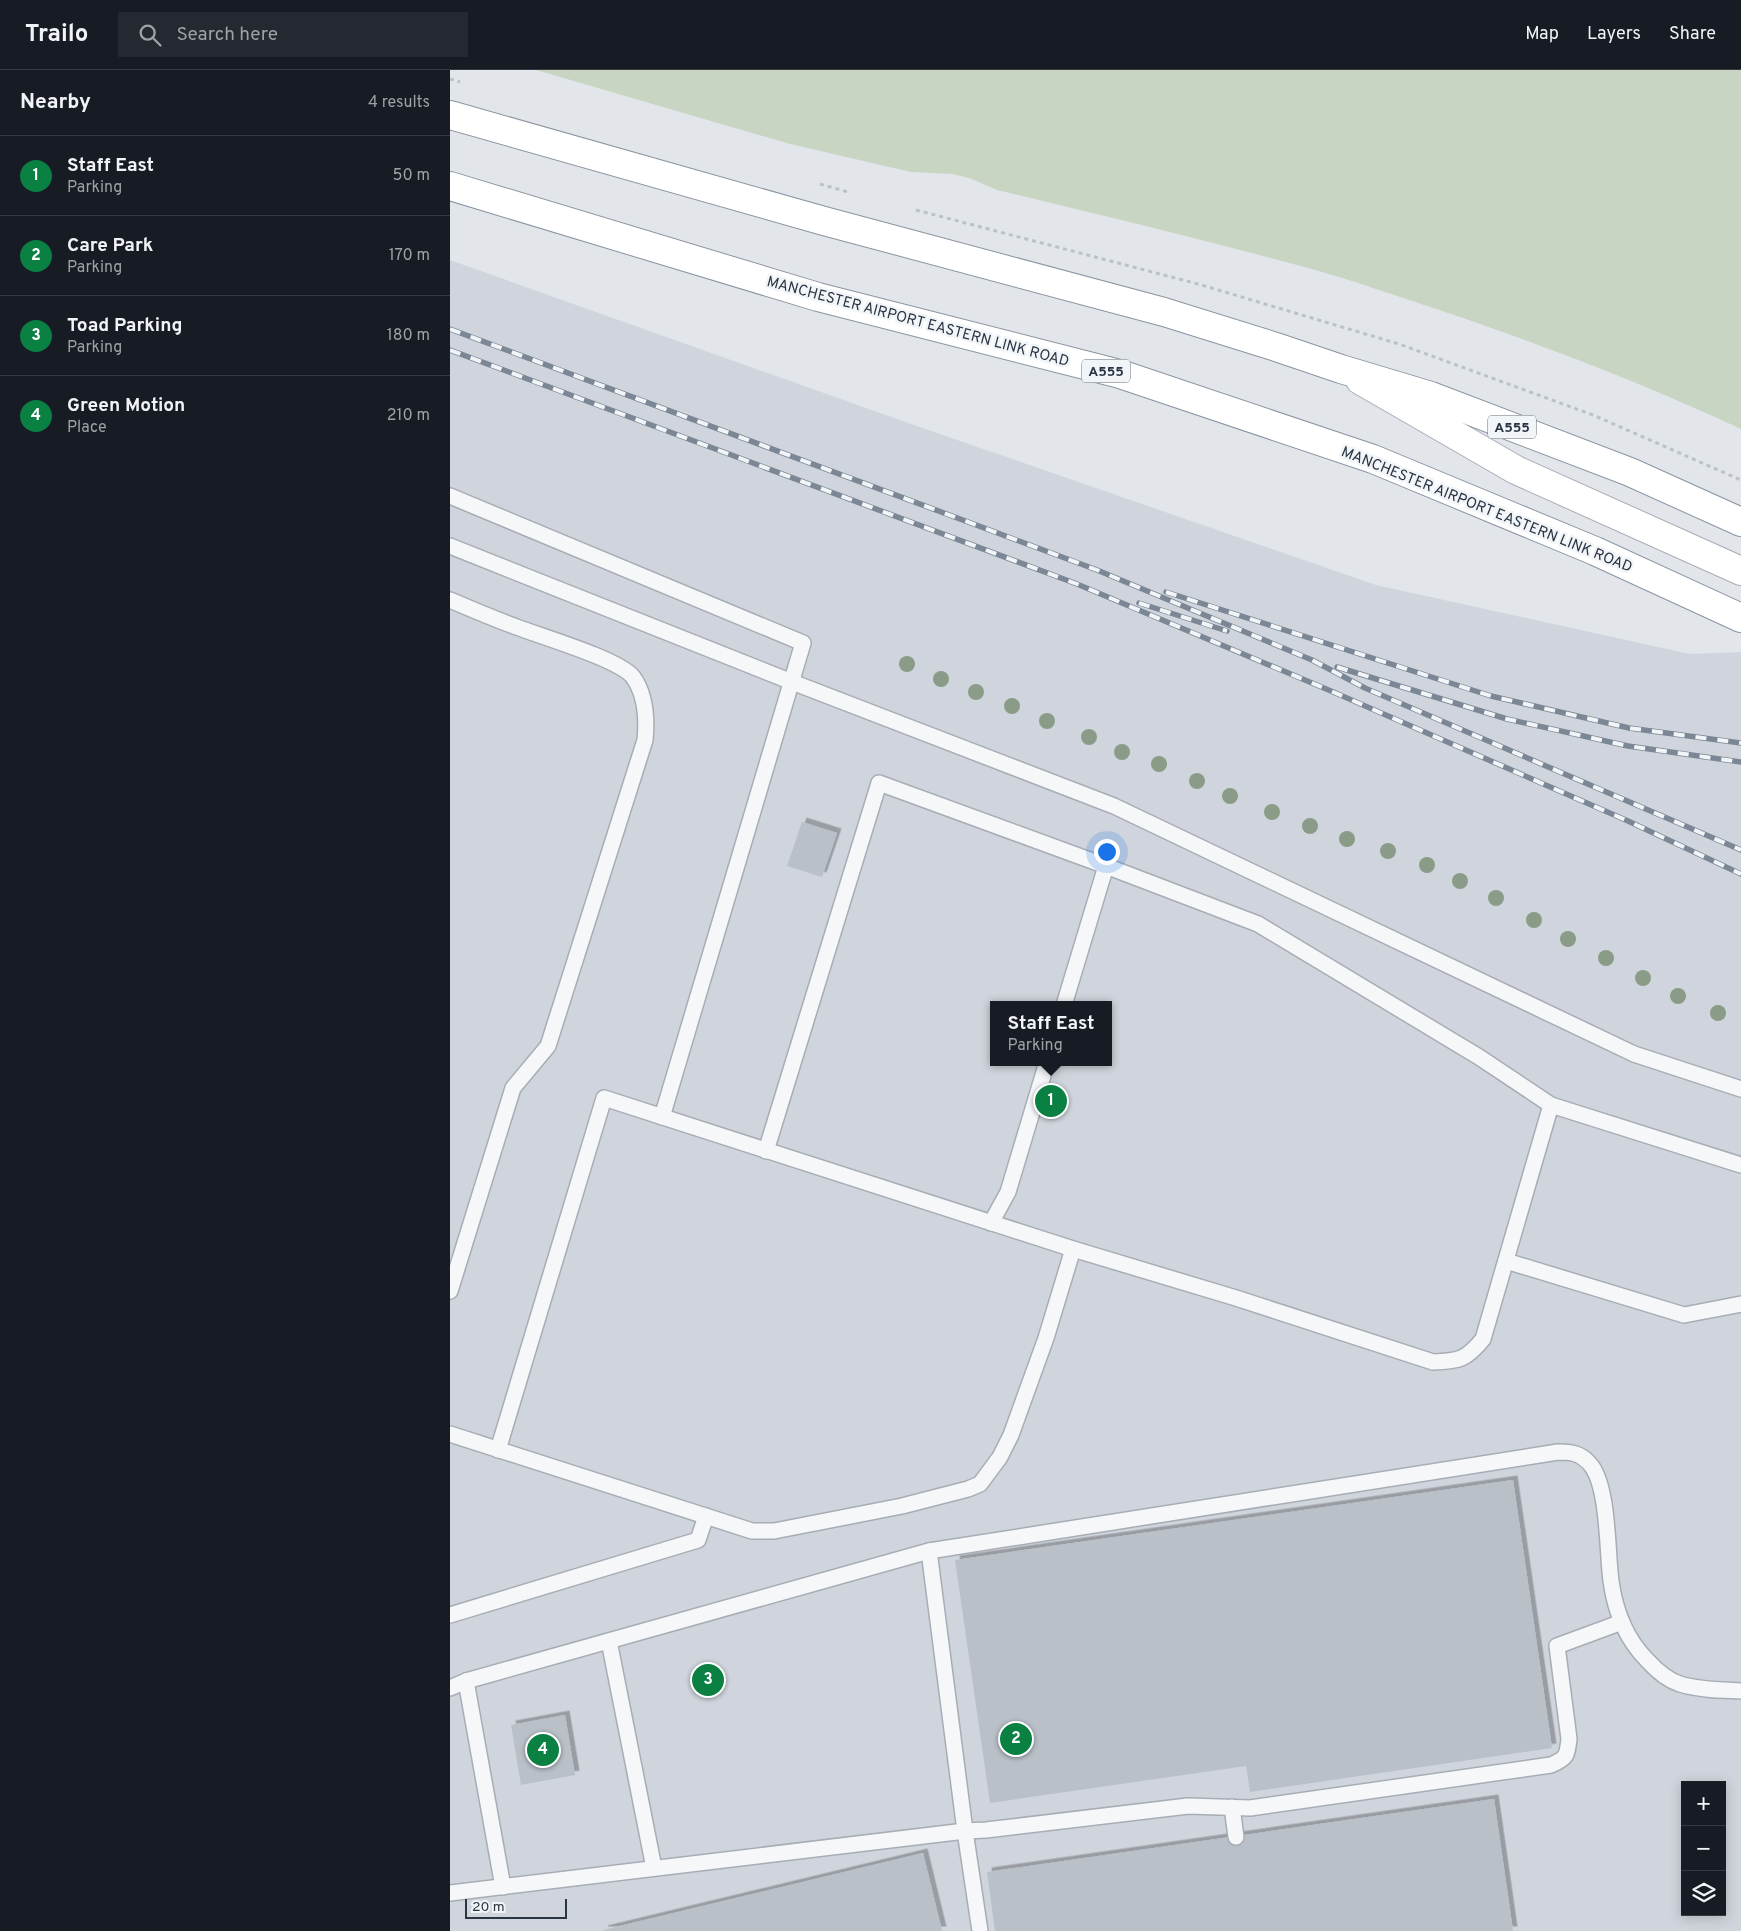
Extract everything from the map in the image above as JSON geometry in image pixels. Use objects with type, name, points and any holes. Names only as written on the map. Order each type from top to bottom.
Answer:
[{"type":"main road","name":"A555","points":[[450,115],[824,221],[1164,312],[1276,347],[1431,396],[1612,465],[1741,522]]},
{"type":"main road","name":"MANCHESTER AIRPORT EASTERN LINK ROAD","points":[[450,186],[818,297],[1120,374],[1364,456],[1595,551],[1741,618]]},
{"type":"main road","name":"A555","points":[[1341,369],[1516,470],[1741,571]]},
{"type":"lane","points":[[450,496],[803,643],[662,1117]]},
{"type":"lane","points":[[450,546],[792,682],[1114,806],[1634,1054],[1741,1089]]},
{"type":"lane","points":[[450,600],[512,626],[611,662],[632,676],[642,696],[647,723],[645,740],[548,1046],[513,1088],[450,1291]]},
{"type":"lane","points":[[766,1151],[879,783],[1258,924],[1479,1057],[1551,1105],[1741,1165]]},
{"type":"lane","points":[[1065,1001],[1106,866]]},
{"type":"lane","points":[[991,1223],[1008,1192],[1046,1066]]},
{"type":"lane","points":[[498,1450],[604,1098],[991,1223],[1236,1298],[1433,1362],[1456,1361],[1472,1352],[1482,1339],[1551,1105]]},
{"type":"lane","points":[[450,1434],[752,1531],[774,1532],[902,1506],[968,1489],[980,1484],[1000,1457],[1011,1435],[1046,1338],[1074,1249]]},
{"type":"lane","points":[[1506,1261],[1684,1315],[1741,1304]]},
{"type":"lane","points":[[450,1688],[466,1681],[929,1551],[1539,1455],[1572,1452],[1581,1456],[1590,1464],[1599,1478],[1605,1515],[1611,1582],[1622,1622],[1630,1638],[1660,1674],[1679,1684],[1701,1688],[1741,1691]]},
{"type":"lane","points":[[450,1615],[698,1540],[706,1516]]},
{"type":"lane","points":[[929,1551],[965,1831],[980,1931]]},
{"type":"lane","points":[[450,1893],[1188,1806],[1250,1808],[1551,1765],[1563,1760],[1567,1753],[1569,1739],[1557,1646],[1622,1622]]},
{"type":"lane","points":[[609,1641],[654,1868]]},
{"type":"lane","points":[[466,1681],[503,1886]]},
{"type":"lane","points":[[1232,1807],[1236,1837]]},
{"type":"shaded area","points":[[450,260],[914,425],[1376,585],[1690,654],[1741,652],[1741,1931],[450,1931]]},
{"type":"green space","points":[[536,70],[1741,70],[1741,429],[1665,395],[1548,349],[1469,320],[1329,274],[1205,241],[997,190],[969,178],[952,174],[911,172],[790,144]]},
{"type":"building","points":[[802,822],[837,833],[822,877],[787,866]]},
{"type":"building","points":[[1513,1480],[1552,1748],[1250,1792],[1246,1766],[990,1803],[955,1560]]},
{"type":"building","points":[[565,1715],[575,1775],[521,1785],[511,1725]]},
{"type":"building","points":[[1494,1799],[1513,1931],[995,1931],[987,1872]]},
{"type":"building","points":[[923,1853],[942,1931],[603,1930]]},
{"type":"railway","points":[[450,329],[1097,570],[1312,660],[1365,688],[1741,850]]},
{"type":"railway","points":[[450,350],[1077,584],[1331,691],[1628,821],[1741,874]]},
{"type":"railway","points":[[1166,592],[1491,696],[1629,728],[1741,743]]},
{"type":"railway","points":[[1139,603],[1227,631]]},
{"type":"railway","points":[[1337,667],[1507,719],[1628,746],[1741,762]]},
{"type":"place","name":"Staff East","points":[[1051,1101]]},
{"type":"place","name":"Toad Parking","points":[[708,1680]]},
{"type":"place","name":"Care Park","points":[[1016,1739]]},
{"type":"place","name":"Green Motion","points":[[543,1750]]}]
